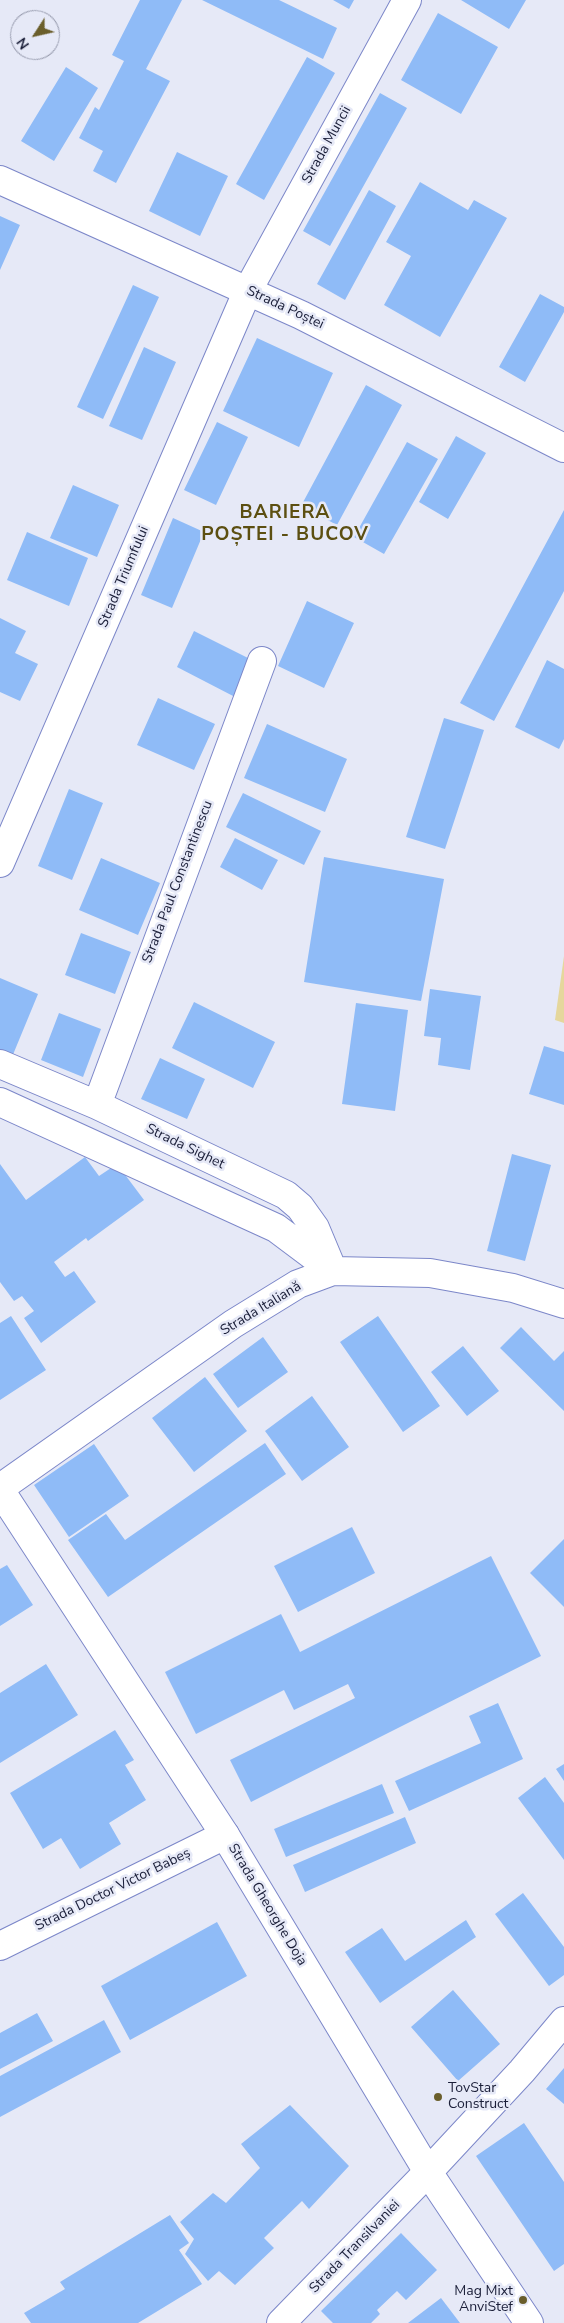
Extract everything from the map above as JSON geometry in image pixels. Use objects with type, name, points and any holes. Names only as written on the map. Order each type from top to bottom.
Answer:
[{"type":"street","name":"Strada Muncii","points":[[248,290],[407,0]]},
{"type":"street","name":"Strada Poștei","points":[[0,180],[248,290],[488,408],[564,448]]},
{"type":"street","name":"Strada Triumfului","points":[[0,863],[248,290]]},
{"type":"street","name":"Strada Paul Constantinescu","points":[[97,1105],[262,661]]},
{"type":"street","name":"Strada Sighet","points":[[0,1064],[97,1105],[286,1195],[300,1207],[314,1228],[333,1271]]},
{"type":"street","points":[[0,1102],[276,1228],[333,1271]]},
{"type":"street","name":"Strada Italiană","points":[[0,1489],[233,1324],[298,1284],[333,1271],[430,1273],[513,1288],[564,1304]]},
{"type":"street","name":"Strada Gheorghe Doja","points":[[0,1489],[225,1835],[428,2172],[529,2323]]},
{"type":"street","name":"Strada Doctor Victor Babeș","points":[[0,1946],[225,1835]]},
{"type":"street","name":"Strada Transilvaniei","points":[[281,2323],[428,2172],[522,2071],[564,2021]]},
{"type":"shaded area","points":[[564,956],[564,1023],[555,1020]]},
{"type":"building","points":[[140,0],[182,0],[146,69],[170,81],[116,183],[93,171],[103,151],[79,138],[95,107],[99,110],[124,61],[112,55]]},
{"type":"building","points":[[202,0],[279,0],[337,28],[323,59]]},
{"type":"building","points":[[333,0],[354,0],[349,9]]},
{"type":"building","points":[[461,0],[526,0],[509,29]]},
{"type":"building","points":[[438,13],[498,47],[461,114],[401,80]]},
{"type":"building","points":[[307,57],[335,73],[264,200],[236,184]]},
{"type":"building","points":[[66,67],[98,88],[54,161],[21,141]]},
{"type":"building","points":[[380,93],[407,108],[330,246],[303,231]]},
{"type":"building","points":[[177,152],[228,176],[200,236],[149,211]]},
{"type":"building","points":[[420,182],[468,210],[474,200],[507,218],[440,337],[384,305],[411,256],[386,242]]},
{"type":"building","points":[[369,190],[396,206],[345,300],[317,284]]},
{"type":"building","points":[[0,216],[20,225],[0,270]]},
{"type":"building","points":[[133,285],[159,297],[103,419],[77,407]]},
{"type":"building","points":[[540,294],[564,307],[564,312],[525,382],[499,367]]},
{"type":"building","points":[[257,338],[333,373],[299,447],[223,411]]},
{"type":"building","points":[[144,347],[176,362],[142,440],[109,426]]},
{"type":"building","points":[[366,385],[402,405],[337,525],[301,506]]},
{"type":"building","points":[[217,422],[248,437],[216,505],[184,490]]},
{"type":"building","points":[[456,436],[486,453],[448,519],[419,502]]},
{"type":"building","points":[[407,442],[438,459],[384,554],[354,537]]},
{"type":"building","points":[[73,485],[119,505],[97,557],[50,538]]},
{"type":"building","points":[[564,510],[564,591],[494,721],[460,703]]},
{"type":"building","points":[[173,518],[204,532],[172,608],[141,595]]},
{"type":"building","points":[[27,532],[88,558],[69,606],[7,580]]},
{"type":"building","points":[[307,601],[354,623],[324,688],[278,666]]},
{"type":"building","points":[[0,618],[26,631],[15,653],[38,664],[20,701],[0,692]]},
{"type":"building","points":[[194,631],[254,661],[235,697],[177,667]]},
{"type":"building","points":[[547,660],[564,669],[564,739],[559,749],[515,727]]},
{"type":"building","points":[[158,698],[215,724],[194,770],[137,745]]},
{"type":"building","points":[[444,718],[484,730],[445,849],[406,837]]},
{"type":"building","points":[[267,724],[347,759],[325,812],[244,778]]},
{"type":"building","points":[[69,789],[103,803],[72,880],[38,866]]},
{"type":"building","points":[[243,793],[321,831],[304,865],[226,827]]},
{"type":"building","points":[[235,838],[278,860],[262,890],[220,867]]},
{"type":"building","points":[[324,857],[444,879],[421,1001],[304,982]]},
{"type":"building","points":[[101,858],[160,883],[138,935],[79,910]]},
{"type":"building","points":[[81,933],[131,952],[115,994],[65,975]]},
{"type":"building","points":[[0,978],[38,994],[12,1057],[0,1052]]},
{"type":"building","points":[[430,989],[481,996],[470,1070],[438,1065],[441,1038],[424,1036]]},
{"type":"building","points":[[194,1002],[275,1042],[253,1088],[172,1048]]},
{"type":"building","points":[[356,1003],[408,1010],[395,1111],[342,1104]]},
{"type":"building","points":[[59,1013],[101,1029],[83,1077],[41,1060]]},
{"type":"building","points":[[544,1046],[564,1052],[564,1105],[529,1094]]},
{"type":"building","points":[[160,1058],[205,1079],[187,1119],[141,1099]]},
{"type":"building","points":[[512,1154],[551,1165],[525,1261],[487,1251]]},
{"type":"building","points":[[85,1157],[99,1176],[117,1164],[144,1200],[88,1241],[86,1238],[54,1262],[65,1277],[74,1271],[96,1302],[41,1343],[24,1318],[34,1311],[22,1296],[14,1301],[0,1282],[0,1164],[26,1200]]},
{"type":"building","points":[[11,1316],[46,1370],[0,1400],[0,1323]]},
{"type":"building","points":[[378,1316],[440,1406],[403,1432],[340,1342]]},
{"type":"building","points":[[521,1327],[554,1361],[564,1351],[564,1411],[500,1348]]},
{"type":"building","points":[[263,1337],[288,1372],[238,1408],[213,1374]]},
{"type":"building","points":[[463,1346],[499,1391],[467,1416],[431,1372]]},
{"type":"building","points":[[205,1377],[247,1431],[194,1472],[152,1418]]},
{"type":"building","points":[[312,1396],[349,1447],[302,1481],[265,1431]]},
{"type":"building","points":[[265,1443],[286,1474],[108,1597],[68,1540],[106,1514],[125,1540]]},
{"type":"building","points":[[94,1444],[129,1496],[69,1537],[34,1485]]},
{"type":"building","points":[[352,1527],[375,1573],[298,1612],[274,1566]]},
{"type":"building","points":[[564,1539],[564,1607],[530,1573]]},
{"type":"building","points":[[491,1556],[541,1656],[251,1802],[230,1760],[355,1698],[348,1684],[294,1710],[284,1690],[196,1734],[165,1672],[281,1614],[300,1652]]},
{"type":"building","points":[[7,1565],[33,1605],[0,1626],[0,1569]]},
{"type":"building","points":[[46,1664],[78,1715],[0,1763],[0,1693]]},
{"type":"building","points":[[498,1703],[523,1759],[409,1811],[395,1781],[481,1743],[469,1716]]},
{"type":"building","points":[[115,1730],[134,1760],[125,1765],[146,1800],[109,1823],[121,1844],[80,1869],[61,1838],[43,1849],[10,1793]]},
{"type":"building","points":[[564,1764],[564,1781],[556,1769]]},
{"type":"building","points":[[545,1777],[564,1803],[564,1860],[518,1798]]},
{"type":"building","points":[[382,1784],[394,1813],[286,1857],[274,1829]]},
{"type":"building","points":[[405,1817],[416,1843],[305,1892],[293,1865]]},
{"type":"building","points":[[523,1893],[564,1947],[564,1975],[549,1986],[495,1914]]},
{"type":"building","points":[[466,1920],[476,1937],[380,2003],[345,1952],[382,1928],[405,1961]]},
{"type":"building","points":[[217,1922],[247,1976],[130,2040],[101,1986]]},
{"type":"building","points":[[453,1990],[500,2044],[458,2081],[411,2027]]},
{"type":"building","points":[[37,2013],[53,2041],[0,2069],[0,2033]]},
{"type":"building","points":[[104,2020],[121,2052],[0,2117],[0,2076]]},
{"type":"building","points":[[564,2068],[564,2104],[546,2089]]},
{"type":"building","points":[[290,2105],[349,2166],[309,2209],[302,2201],[264,2238],[274,2248],[235,2285],[219,2271],[208,2281],[185,2254],[194,2239],[180,2222],[213,2193],[226,2203],[260,2168],[241,2144]]},
{"type":"building","points":[[524,2123],[564,2182],[564,2264],[554,2271],[476,2156]]},
{"type":"building","points":[[170,2215],[189,2243],[179,2250],[202,2284],[138,2323],[31,2323],[24,2313],[65,2289],[60,2282]]},
{"type":"building","points":[[401,2233],[437,2270],[406,2300],[397,2291],[377,2310],[380,2314],[371,2323],[333,2323],[321,2311]]},
{"type":"building","points":[[441,2298],[460,2323],[408,2323]]},
{"type":"place","name":"TovStar Construct","points":[[438,2097]]},
{"type":"place","name":"Mag Mixt AnviStef","points":[[523,2300]]},
{"type":"district","name":"BARIERA POȘTEI - BUCOV","points":[[285,524]]}]
